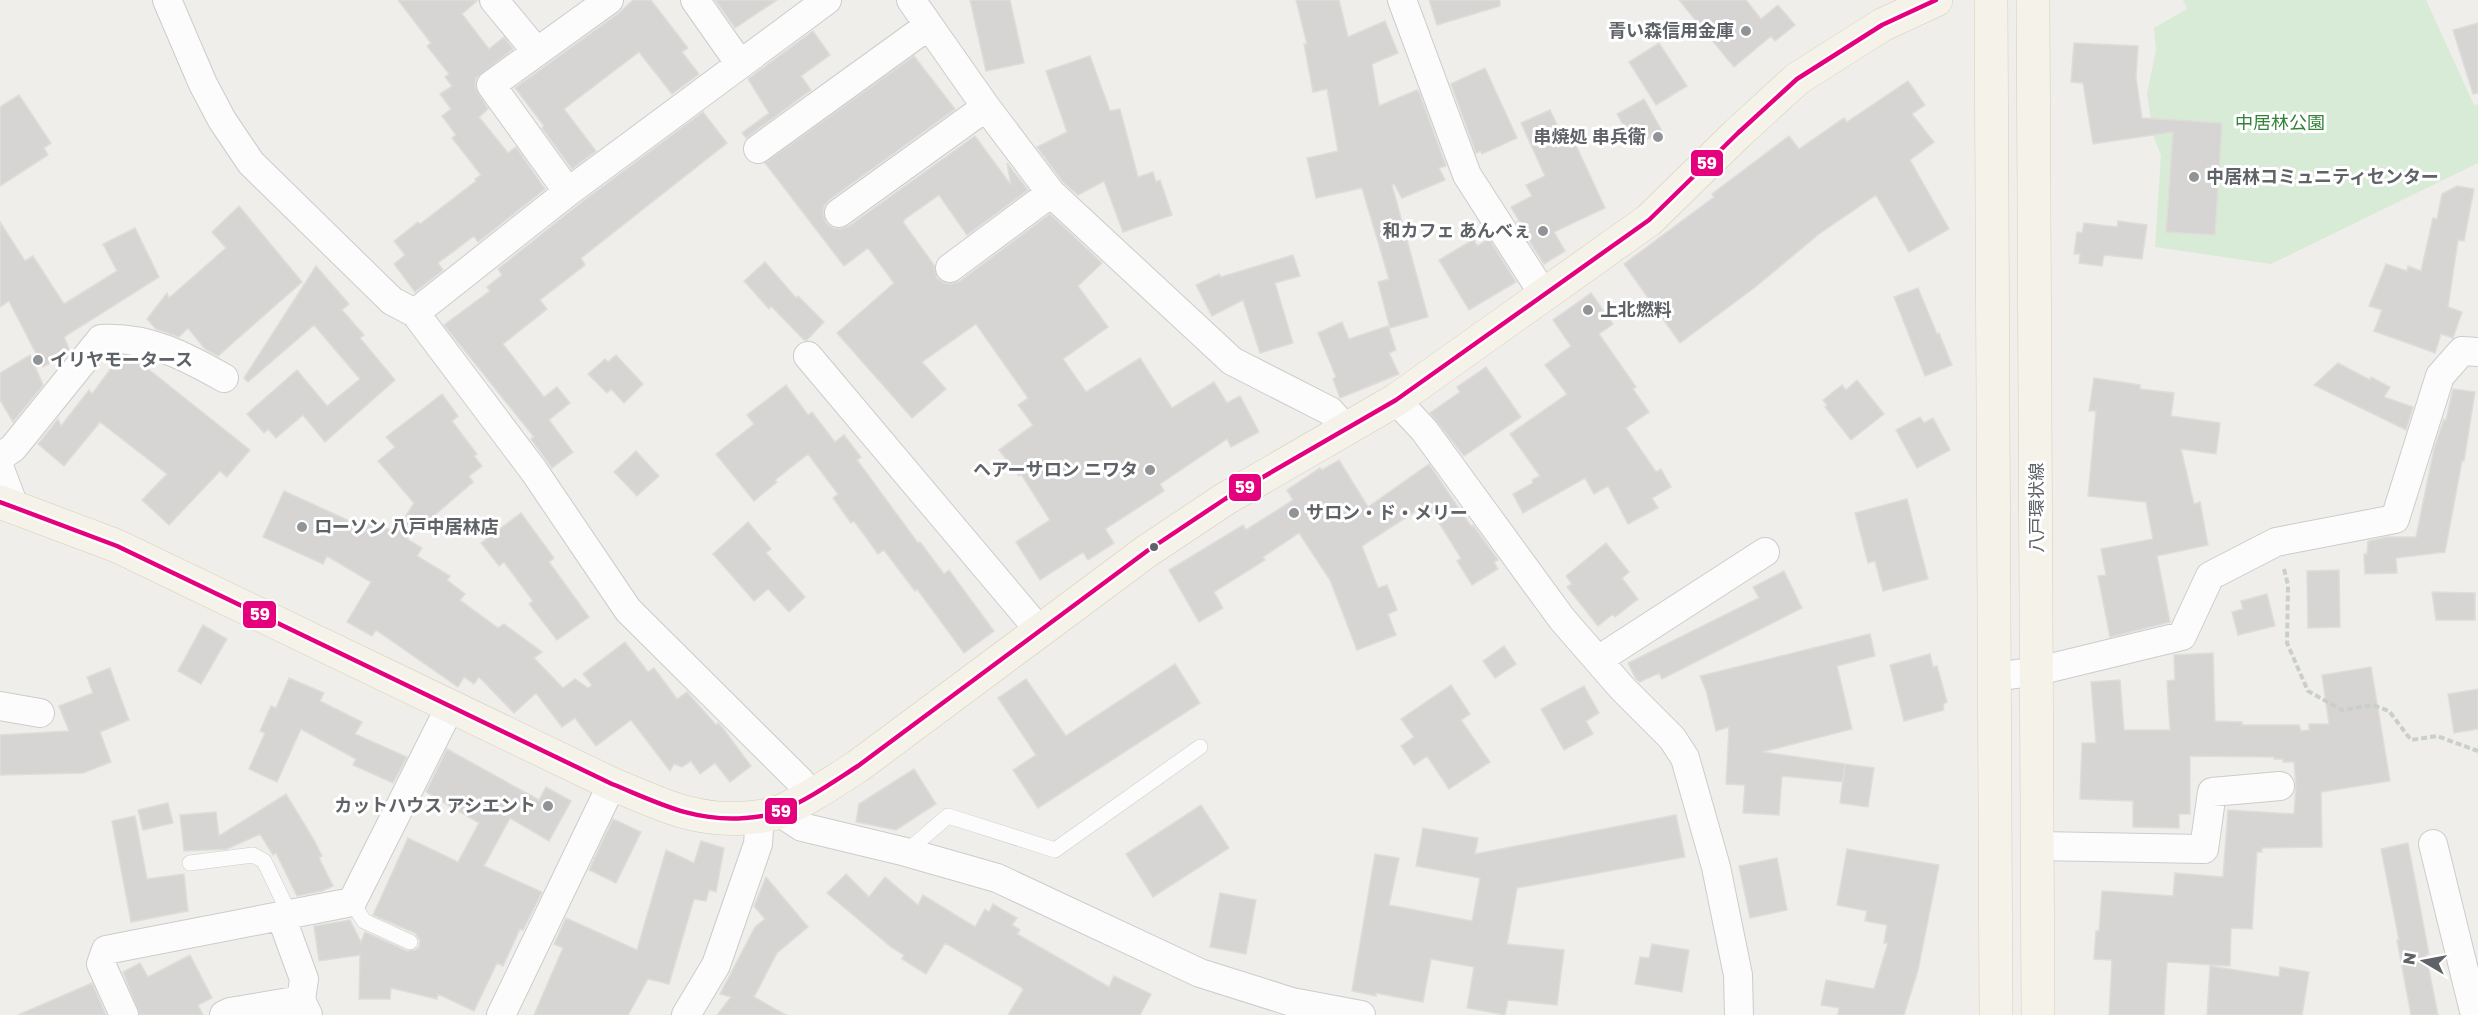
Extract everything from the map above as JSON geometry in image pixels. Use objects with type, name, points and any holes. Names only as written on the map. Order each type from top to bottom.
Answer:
[{"type":"main road","points":[[7,504],[117,546],[612,784],[674,809],[702,817],[725,819],[770,814],[811,796],[858,766],[1147,551],[1225,499],[1396,400],[1649,220],[1797,79],[1882,25],[1936,0]]},
{"type":"main road","points":[[1991,0],[1996,1015]]},
{"type":"main road","name":"八戸環状線","points":[[2033,0],[2038,1015]]},
{"type":"street","points":[[167,0],[203,84],[222,120],[251,163],[392,301],[415,313],[534,471],[628,610],[800,782],[811,796]]},
{"type":"street","points":[[494,0],[537,52]]},
{"type":"street","points":[[568,192],[491,85],[609,0]]},
{"type":"street","points":[[695,0],[740,63]]},
{"type":"street","points":[[415,313],[568,192],[827,0]]},
{"type":"street","points":[[911,0],[986,107],[1051,193],[1232,361],[1330,411],[1346,429]]},
{"type":"street","points":[[1402,0],[1467,175],[1544,295]]},
{"type":"street","points":[[758,148],[928,27]]},
{"type":"street","points":[[839,213],[986,107]]},
{"type":"street","points":[[950,268],[1051,193]]},
{"type":"street","points":[[0,457],[13,448],[101,339],[151,344],[177,352],[224,378]]},
{"type":"street","points":[[1994,677],[2038,671],[2182,636],[2210,576],[2276,542],[2395,519],[2440,376],[2473,344]]},
{"type":"street","points":[[808,356],[1039,630]]},
{"type":"street","points":[[1396,400],[1424,430],[1562,619],[1622,688],[1672,738],[1685,758],[1716,867],[1738,975],[1738,1015]]},
{"type":"street","points":[[0,469],[7,504]]},
{"type":"street","points":[[1598,660],[1765,552]]},
{"type":"street","points":[[124,1015],[101,964],[106,950],[352,902],[450,705]]},
{"type":"street","points":[[0,706],[40,713]]},
{"type":"street","points":[[501,1015],[612,784]]},
{"type":"street","points":[[2037,846],[2204,849],[2212,792],[2280,786]]},
{"type":"street","points":[[686,1015],[716,965],[770,814],[802,827],[906,852],[997,878],[1200,973],[1292,1002],[1361,1015]]},
{"type":"street","points":[[2433,844],[2475,1015]]},
{"type":"street","points":[[224,1015],[230,1012],[305,1008],[304,979],[286,915]]},
{"type":"lane","points":[[906,852],[948,816],[1055,850],[1200,747]]},
{"type":"lane","points":[[190,863],[253,855],[264,861],[286,915]]},
{"type":"lane","points":[[352,902],[364,921],[410,942]]},
{"type":"path","points":[[2276,542],[2288,585],[2287,643],[2308,691],[2342,710],[2373,705],[2389,711],[2411,740],[2437,736],[2478,751]]},
{"type":"green space","name":"中居林公園","points":[[2183,0],[2426,0],[2474,105],[2478,104],[2478,163],[2271,264],[2155,247],[2161,155],[2153,135],[2147,93],[2156,50],[2154,28],[2187,9]]},
{"type":"building","points":[[398,0],[478,0],[462,14],[489,49],[504,37],[513,49],[476,78],[475,87],[488,109],[479,117],[508,153],[516,147],[545,189],[478,242],[474,236],[438,263],[443,270],[415,292],[394,264],[405,255],[394,241],[418,222],[420,224],[481,175],[452,138],[456,135],[442,116],[451,109],[440,94],[452,86],[445,77],[449,74],[427,46],[431,43]]},
{"type":"building","points":[[633,0],[651,0],[688,48],[682,52],[699,74],[672,94],[639,52],[564,109],[596,151],[572,169],[542,128],[544,126],[515,88],[619,13]]},
{"type":"building","points":[[715,0],[777,0],[735,28]]},
{"type":"building","points":[[970,0],[1010,0],[1024,63],[986,71]]},
{"type":"building","points":[[1296,0],[1339,0],[1348,37],[1385,21],[1398,53],[1372,64],[1379,106],[1417,90],[1419,92],[1446,166],[1439,168],[1445,180],[1402,198],[1394,184],[1392,185],[1428,317],[1390,328],[1378,282],[1389,279],[1362,188],[1316,198],[1307,158],[1338,151],[1327,89],[1313,92],[1304,44],[1307,44]]},
{"type":"building","points":[[1429,0],[1500,0],[1500,6],[1437,25]]},
{"type":"building","name":"青い森信用金庫","points":[[1679,0],[1746,0],[1761,19],[1778,5],[1795,25],[1775,41],[1771,36],[1734,67]]},
{"type":"building","points":[[2478,23],[2478,93],[2473,94],[2453,30]]},
{"type":"building","points":[[813,31],[830,55],[801,76],[811,90],[746,138],[742,133],[769,113],[748,79]]},
{"type":"building","points":[[1659,43],[1687,86],[1656,105],[1629,62]]},
{"type":"building","points":[[2074,43],[2138,46],[2136,78],[2142,118],[2222,123],[2215,235],[2166,232],[2173,132],[2093,144],[2083,83],[2071,82]]},
{"type":"building","points":[[914,56],[955,109],[829,200],[824,206],[823,214],[826,223],[833,228],[840,229],[849,226],[975,136],[1011,185],[1007,163],[1028,190],[967,235],[939,195],[905,219],[903,222],[934,265],[937,278],[944,283],[951,284],[960,281],[1050,214],[1102,263],[1078,286],[1108,327],[1063,359],[1086,392],[1140,358],[1172,408],[1214,382],[1227,403],[1240,396],[1259,432],[1231,447],[1227,439],[1160,484],[1164,491],[1105,529],[1114,543],[1088,560],[1083,552],[1040,580],[1016,542],[1050,520],[1021,474],[1019,476],[999,450],[1033,425],[1018,405],[1028,398],[976,324],[922,362],[946,389],[912,418],[837,333],[894,283],[868,248],[844,266],[765,163]]},
{"type":"building","points":[[1090,56],[1110,111],[1120,109],[1138,177],[1153,172],[1156,182],[1160,180],[1172,215],[1123,232],[1104,181],[1078,195],[1063,182],[1037,147],[1067,132],[1046,71]]},
{"type":"building","points":[[1485,68],[1517,138],[1482,154],[1481,151],[1476,153],[1451,84]]},
{"type":"building","points":[[1908,81],[1925,105],[1912,114],[1934,142],[1910,160],[1949,229],[1909,252],[1876,195],[1819,234],[1754,288],[1680,343],[1624,264],[1714,197],[1712,194],[1789,136],[1799,149],[1844,118],[1847,122]]},
{"type":"building","points":[[19,95],[51,143],[44,148],[48,155],[0,186],[0,107]]},
{"type":"building","points":[[1644,99],[1662,131],[1635,146],[1617,114]]},
{"type":"building","points":[[1550,110],[1560,131],[1568,128],[1605,208],[1554,232],[1565,251],[1544,264],[1517,222],[1519,221],[1511,207],[1532,196],[1526,185],[1545,176],[1521,123]]},
{"type":"building","points":[[703,112],[727,143],[581,258],[585,265],[540,300],[547,309],[503,344],[544,397],[557,387],[570,403],[549,420],[573,452],[552,468],[531,439],[534,437],[444,325],[490,291],[487,287],[502,275],[498,269],[578,205]]},
{"type":"building","points":[[2457,186],[2474,189],[2464,241],[2458,240],[2448,307],[2462,312],[2453,338],[2441,334],[2435,353],[2374,331],[2382,310],[2369,306],[2386,264],[2407,271],[2408,266],[2421,271],[2433,218],[2437,219],[2442,194]]},
{"type":"building","points":[[239,206],[302,282],[218,356],[205,349],[188,328],[179,337],[156,329],[147,319],[167,293],[169,298],[226,248],[212,232]]},
{"type":"building","points":[[2118,221],[2147,225],[2142,259],[2104,255],[2102,266],[2079,263],[2080,254],[2074,254],[2077,232],[2082,233],[2084,223],[2117,227]]},
{"type":"building","points":[[0,222],[25,261],[33,256],[64,304],[117,271],[103,244],[135,228],[159,277],[64,337],[70,351],[67,355],[43,367],[9,301],[0,307]]},
{"type":"building","points":[[1474,239],[1477,246],[1489,239],[1516,282],[1469,310],[1439,260]]},
{"type":"building","points":[[1293,255],[1300,276],[1275,283],[1293,343],[1260,353],[1243,300],[1212,316],[1196,285],[1219,274],[1221,277]]},
{"type":"building","points":[[765,262],[796,298],[798,296],[824,322],[807,340],[804,340],[771,306],[769,309],[744,281]]},
{"type":"building","points":[[316,266],[349,304],[342,310],[364,335],[360,338],[395,380],[325,442],[303,415],[276,438],[268,429],[264,433],[247,414],[297,370],[327,406],[360,379],[314,325],[248,382],[244,378]]},
{"type":"building","points":[[1918,288],[1952,365],[1925,376],[1894,297]]},
{"type":"building","points":[[1591,293],[1613,324],[1599,334],[1636,387],[1633,389],[1649,412],[1626,428],[1656,472],[1661,469],[1671,487],[1652,498],[1658,508],[1628,524],[1608,486],[1594,494],[1585,478],[1523,513],[1513,494],[1533,483],[1532,480],[1540,476],[1510,434],[1567,394],[1545,365],[1571,346],[1553,320]]},
{"type":"building","points":[[1342,322],[1349,339],[1388,326],[1396,350],[1389,353],[1399,374],[1340,398],[1333,379],[1336,377],[1318,333]]},
{"type":"building","points":[[30,355],[43,385],[13,422],[0,400],[0,373]]},
{"type":"building","points":[[616,355],[643,384],[624,403],[611,389],[607,393],[588,374],[605,359],[608,362]]},
{"type":"building","points":[[120,356],[133,357],[250,450],[227,477],[220,471],[169,525],[142,500],[167,474],[100,422],[64,466],[38,444],[58,419],[61,426],[89,390],[92,394]]},
{"type":"building","points":[[2338,363],[2370,380],[2371,377],[2390,387],[2384,397],[2413,407],[2406,430],[2314,385]]},
{"type":"building","points":[[1486,367],[1521,417],[1464,456],[1430,413],[1460,392],[1457,387]]},
{"type":"building","points":[[2094,378],[2140,385],[2140,389],[2174,393],[2171,416],[2220,423],[2216,454],[2181,449],[2194,504],[2200,502],[2208,545],[2157,556],[2170,622],[2110,637],[2098,576],[2106,575],[2101,549],[2153,539],[2146,502],[2088,496],[2096,411],[2089,411]]},
{"type":"building","points":[[1857,380],[1884,414],[1851,440],[1825,407],[1827,405],[1823,400],[1842,385],[1846,390]]},
{"type":"building","points":[[786,385],[808,415],[812,412],[835,442],[844,435],[861,457],[857,460],[918,543],[920,542],[944,574],[949,570],[994,631],[964,653],[917,589],[915,591],[884,550],[878,554],[854,521],[851,523],[833,498],[838,494],[808,454],[775,480],[777,482],[754,501],[716,454],[754,424],[747,415]]},
{"type":"building","points":[[2453,389],[2475,392],[2464,461],[2462,461],[2445,552],[2396,558],[2397,573],[2365,574],[2364,554],[2367,554],[2368,541],[2387,537],[2416,537],[2434,449],[2444,419],[2446,420]]},
{"type":"building","points":[[442,394],[458,416],[452,421],[477,454],[474,456],[482,466],[469,476],[473,482],[407,539],[422,548],[417,556],[450,576],[447,580],[465,594],[460,600],[498,628],[504,624],[542,652],[534,658],[563,688],[575,679],[588,688],[592,685],[583,674],[625,642],[648,672],[654,668],[677,699],[687,692],[716,725],[718,723],[722,727],[751,766],[730,782],[715,763],[700,774],[691,761],[682,767],[674,764],[670,771],[631,720],[596,746],[575,718],[562,727],[536,693],[514,713],[479,677],[474,684],[464,677],[458,687],[376,630],[372,636],[347,622],[371,582],[327,556],[323,564],[263,537],[284,491],[365,528],[371,519],[395,533],[414,503],[378,461],[395,447],[386,437]]},
{"type":"building","points":[[1920,417],[1924,423],[1933,418],[1950,450],[1917,468],[1896,430]]},
{"type":"building","points":[[636,451],[659,476],[637,496],[614,472]]},
{"type":"building","points":[[1339,460],[1368,507],[1429,464],[1471,526],[1473,525],[1498,560],[1494,562],[1498,569],[1472,585],[1457,561],[1461,558],[1429,507],[1420,512],[1419,509],[1362,546],[1378,588],[1387,585],[1397,610],[1388,614],[1396,635],[1357,650],[1330,580],[1299,533],[1263,557],[1265,560],[1214,592],[1223,608],[1199,622],[1169,570],[1243,525],[1246,530],[1293,500],[1287,490],[1320,468],[1322,470]]},
{"type":"building","points":[[1907,499],[1928,579],[1883,591],[1875,561],[1868,563],[1855,513]]},
{"type":"building","points":[[521,513],[554,558],[549,562],[589,617],[557,640],[529,604],[533,601],[504,562],[499,566],[481,543]]},
{"type":"building","points":[[748,522],[771,549],[766,553],[805,597],[789,612],[768,589],[754,601],[713,554]]},
{"type":"building","points":[[1606,543],[1629,572],[1622,578],[1638,599],[1615,617],[1613,614],[1598,626],[1567,587],[1572,584],[1566,576]]},
{"type":"building","points":[[2339,570],[2340,627],[2308,628],[2307,571]]},
{"type":"building","points":[[1784,571],[1802,608],[1662,679],[1659,673],[1640,682],[1636,679],[1628,663],[1759,598],[1753,587]]},
{"type":"building","points":[[2432,592],[2475,593],[2475,620],[2436,620]]},
{"type":"building","points":[[2267,594],[2275,626],[2238,635],[2232,612],[2243,609],[2241,601]]},
{"type":"building","points":[[203,625],[227,639],[201,684],[178,671]]},
{"type":"building","points":[[1870,634],[1875,656],[1837,666],[1852,729],[1762,752],[1845,764],[1843,782],[1782,776],[1779,815],[1743,813],[1745,785],[1726,784],[1729,727],[1716,731],[1706,690],[1700,676]]},
{"type":"building","points":[[1504,646],[1516,664],[1495,678],[1483,661]]},
{"type":"building","points":[[2213,653],[2215,721],[2242,722],[2242,725],[2299,725],[2301,731],[2309,730],[2309,724],[2329,724],[2322,675],[2371,667],[2390,781],[2321,792],[2322,847],[2262,848],[2262,852],[2257,852],[2252,929],[2231,928],[2230,966],[2167,962],[2164,1015],[2109,1015],[2112,960],[2094,959],[2102,891],[2173,896],[2175,873],[2223,877],[2228,810],[2294,814],[2296,785],[2294,762],[2283,762],[2283,759],[2274,759],[2274,757],[2190,756],[2190,814],[2179,814],[2179,828],[2133,827],[2133,801],[2080,799],[2082,743],[2096,743],[2091,682],[2120,680],[2124,730],[2170,730],[2167,681],[2175,680],[2174,655]]},
{"type":"building","points":[[1930,654],[1933,667],[1937,666],[1947,702],[1943,704],[1944,710],[1904,721],[1890,665]]},
{"type":"building","points":[[1175,664],[1200,703],[1038,808],[1013,770],[1036,755],[998,698],[1026,679],[1066,736]]},
{"type":"building","points":[[110,668],[129,720],[100,732],[111,762],[83,773],[0,775],[0,735],[69,731],[59,706],[93,693],[87,677]]},
{"type":"building","points":[[289,678],[324,693],[320,701],[362,722],[355,734],[407,757],[393,783],[353,765],[356,759],[301,729],[277,782],[249,769],[265,733],[260,731],[271,706],[276,708]]},
{"type":"building","points":[[1451,685],[1470,714],[1461,720],[1490,762],[1449,789],[1427,756],[1414,765],[1401,746],[1414,737],[1401,719]]},
{"type":"building","points":[[1584,686],[1599,713],[1586,721],[1593,734],[1564,750],[1541,709]]},
{"type":"building","points":[[2478,689],[2478,729],[2454,733],[2448,694]]},
{"type":"building","points":[[447,749],[539,800],[546,787],[571,801],[549,841],[510,818],[484,866],[542,892],[523,930],[520,929],[503,966],[497,963],[474,1011],[438,994],[437,999],[391,988],[390,999],[359,999],[360,955],[319,961],[314,926],[350,920],[361,942],[365,932],[407,951],[419,947],[420,940],[415,933],[373,915],[408,838],[458,862],[479,823],[426,792]]},
{"type":"building","points":[[1845,764],[1874,768],[1868,807],[1840,803]]},
{"type":"building","points":[[914,769],[936,804],[896,830],[856,822],[859,804]]},
{"type":"building","points":[[286,794],[314,840],[322,856],[319,858],[333,886],[322,891],[297,896],[276,853],[273,855],[260,834],[227,849],[184,851],[180,815],[216,812],[219,836]]},
{"type":"building","points":[[168,803],[173,823],[143,830],[138,810]]},
{"type":"building","points":[[1201,805],[1229,848],[1153,897],[1126,854]]},
{"type":"building","points":[[1676,815],[1685,857],[1517,888],[1507,944],[1564,950],[1557,1005],[1508,1000],[1505,1015],[1467,1008],[1474,967],[1431,959],[1423,1002],[1352,991],[1375,854],[1399,858],[1389,905],[1472,921],[1480,878],[1416,866],[1423,828],[1478,838],[1475,854]]},
{"type":"building","points":[[135,816],[147,879],[184,874],[188,911],[131,922],[112,821]]},
{"type":"building","points":[[613,819],[641,832],[616,883],[589,870]]},
{"type":"building","points":[[701,841],[724,848],[716,892],[709,890],[706,901],[694,899],[669,984],[648,979],[628,1015],[534,1015],[563,948],[554,944],[566,918],[637,950],[666,850],[694,863]]},
{"type":"building","points":[[2408,843],[2438,1015],[2411,1015],[2381,849]]},
{"type":"building","points":[[1847,849],[1939,865],[1918,970],[1904,1015],[1838,1015],[1839,1008],[1821,1005],[1826,980],[1874,989],[1888,943],[1884,943],[1887,925],[1865,921],[1867,911],[1837,905]]},
{"type":"building","points":[[1777,858],[1787,910],[1750,918],[1739,866]]},
{"type":"building","points":[[846,874],[869,897],[885,877],[918,905],[923,895],[975,927],[985,909],[989,912],[993,904],[1017,918],[1012,925],[1020,930],[1017,934],[1109,987],[1114,976],[1151,994],[1140,1015],[1008,1015],[1023,990],[1021,987],[945,943],[926,974],[902,959],[904,955],[891,947],[827,893]]},
{"type":"building","points":[[766,877],[808,927],[777,953],[754,997],[786,1015],[717,1015],[731,997],[720,994],[755,927],[765,919],[754,906]]},
{"type":"building","points":[[1220,893],[1256,900],[1246,954],[1210,947]]},
{"type":"building","points":[[1652,944],[1689,950],[1682,992],[1635,984],[1640,957],[1649,958]]},
{"type":"building","points":[[190,955],[212,998],[198,1005],[203,1015],[140,1015],[123,972],[140,963],[148,977]]},
{"type":"building","points":[[2210,966],[2279,977],[2280,967],[2309,972],[2302,1015],[2207,1015]]},
{"type":"building","points":[[92,983],[106,1015],[18,1015]]},
{"type":"transit line","name":"59","points":[[0,502],[117,546],[645,798],[677,810],[709,817],[745,818],[772,814],[811,796],[858,766],[1147,551],[1225,499],[1396,400],[1649,220],[1797,79],[1882,25],[1936,0]]},
{"type":"place","name":"青い森信用金庫","points":[[1746,31]]},
{"type":"place","name":"串焼処 串兵衛","points":[[1658,137]]},
{"type":"place","name":"中居林コミュニティセンター","points":[[2194,177]]},
{"type":"place","name":"和カフェ あんべぇ","points":[[1543,231]]},
{"type":"place","name":"上北燃料","points":[[1588,310]]},
{"type":"place","name":"イリヤモータース","points":[[38,360]]},
{"type":"place","name":"ヘアーサロン ニワタ","points":[[1150,470]]},
{"type":"place","name":"サロン・ド・メリー","points":[[1294,513]]},
{"type":"place","name":"ローソン 八戸中居林店","points":[[302,527]]},
{"type":"place","name":"カットハウス アシエント","points":[[548,806]]}]
